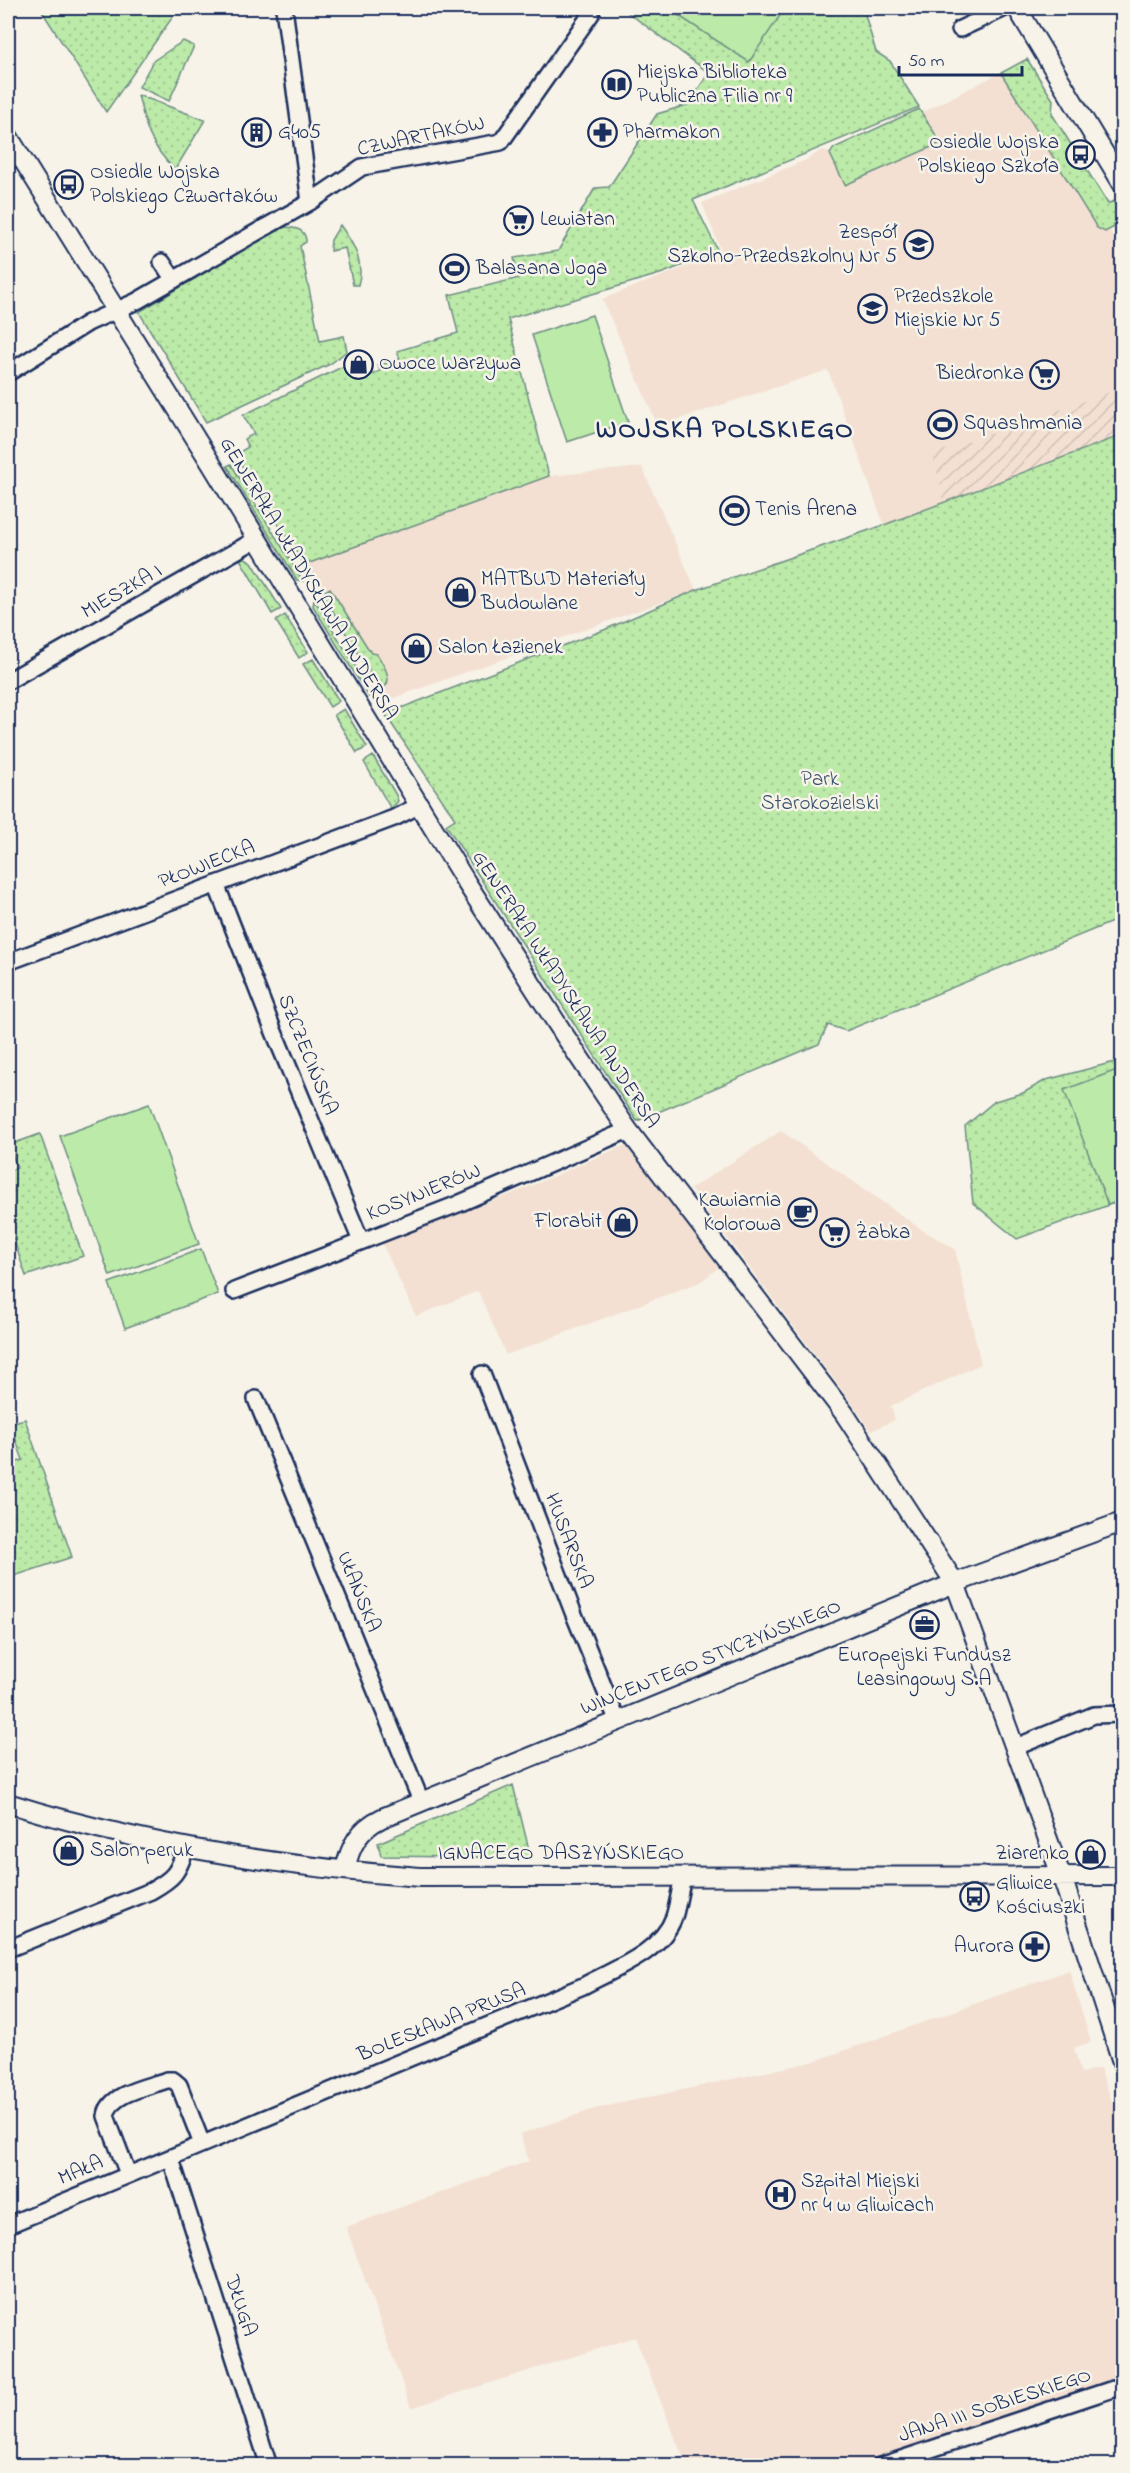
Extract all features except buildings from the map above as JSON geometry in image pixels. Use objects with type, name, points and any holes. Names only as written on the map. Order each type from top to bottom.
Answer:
[{"type":"street","points":[[284,8],[310,202]]},
{"type":"street","points":[[960,29],[1005,8]]},
{"type":"street","points":[[1017,8],[1122,183]]},
{"type":"street","name":"CZWARTAKÓW","points":[[8,373],[88,323],[174,280],[310,202],[362,167],[501,142],[591,15]]},
{"type":"street","name":"GENERAŁA WŁADYSŁAWA ANDERSA","points":[[8,136],[558,1026],[628,1130],[844,1413],[955,1582],[1061,1875],[1122,2062]]},
{"type":"street","points":[[162,262],[174,280]]},
{"type":"street","name":"MIESZKA I","points":[[8,681],[257,539]]},
{"type":"street","name":"PŁOWIECKA","points":[[8,962],[394,818],[420,805]]},
{"type":"street","name":"SZCZECIŃSKA","points":[[216,884],[274,1032],[361,1241]]},
{"type":"street","name":"KOSYNIERÓW","points":[[234,1291],[458,1204],[628,1130]]},
{"type":"street","name":"HUSARSKA","points":[[482,1374],[573,1612],[618,1722]]},
{"type":"street","name":"UŁAŃSKA","points":[[256,1399],[421,1801]]},
{"type":"street","name":"WINCENTEGO STYCZYŃSKIEGO","points":[[345,1870],[352,1847],[365,1828],[375,1821],[955,1582],[1122,1522]]},
{"type":"street","points":[[1016,1747],[1094,1715],[1122,1714]]},
{"type":"street","name":"IGNACEGO DASZYŃSKIEGO","points":[[8,1803],[95,1828],[186,1848],[345,1870],[420,1877],[1122,1876]]},
{"type":"street","points":[[8,1950],[151,1891],[171,1880],[179,1868],[186,1848]]},
{"type":"street","name":"BOLESŁAWA PRUSA","points":[[171,2159],[202,2144],[553,2000],[632,1960],[657,1941],[667,1930],[674,1917],[683,1876]]},
{"type":"street","points":[[128,2174],[106,2116],[106,2110],[114,2100],[167,2080],[176,2082],[202,2144]]},
{"type":"street","name":"MAŁA","points":[[8,2224],[128,2174],[171,2159]]},
{"type":"street","name":"DŁUGA","points":[[171,2159],[269,2466]]},
{"type":"street","name":"JANA III SOBIESKIEGO","points":[[880,2466],[1122,2386]]},
{"type":"shaded area","name":"Zespół Szkolno-Przedszkolny Nr 5","points":[[1027,59],[1053,100],[1052,114],[1108,228],[1119,248],[1122,247],[1122,434],[884,525],[828,370],[658,426],[602,299],[722,253],[702,203],[806,160],[822,150],[830,153],[834,148],[927,110]]},
{"type":"shaded area","points":[[1122,388],[1122,437],[944,505],[933,454]]},
{"type":"shaded area","points":[[642,467],[696,590],[385,701],[304,565],[549,476]]},
{"type":"shaded area","points":[[781,1131],[921,1229],[955,1249],[981,1364],[891,1406],[895,1420],[871,1431],[690,1189]]},
{"type":"shaded area","points":[[630,1143],[722,1265],[700,1282],[506,1355],[478,1291],[416,1316],[382,1243],[524,1189]]},
{"type":"shaded area","name":"Szpital Miejski nr 4 w Gliwicach","points":[[1069,1970],[1091,2042],[1074,2048],[1081,2073],[1100,2068],[1122,2130],[1122,2381],[860,2465],[686,2465],[635,2337],[411,2408],[346,2227],[529,2161],[520,2134],[594,2109],[812,2062]]},
{"type":"green space","points":[[40,8],[179,8],[106,112]]},
{"type":"green space","points":[[622,8],[863,8],[876,52],[890,61],[919,107],[693,200],[718,251],[663,273],[508,319],[549,476],[304,565],[235,455],[248,447],[244,439],[254,434],[243,415],[348,364],[357,381],[380,371],[378,365],[400,359],[397,351],[458,333],[449,295],[519,278],[514,258],[558,251],[595,188],[609,187],[657,114],[687,105],[709,73]]},
{"type":"green space","points":[[667,8],[785,8],[749,62]]},
{"type":"green space","points":[[183,41],[194,46],[169,101],[139,87],[153,61]]},
{"type":"green space","points":[[1027,59],[1053,100],[1052,114],[1108,204],[1113,201],[1122,215],[1122,223],[1105,232],[1097,228],[1001,73]]},
{"type":"green space","points":[[138,95],[205,120],[175,170],[160,153],[150,136]]},
{"type":"green space","points":[[919,109],[941,143],[845,185],[830,154],[834,148]]},
{"type":"green space","points":[[340,225],[359,261],[358,285],[353,285],[345,248],[330,251],[331,240]]},
{"type":"green space","points":[[279,228],[300,230],[306,238],[306,242],[300,246],[320,341],[344,336],[347,351],[330,364],[206,422],[139,312]]},
{"type":"green space","points":[[592,315],[628,422],[567,442],[532,335]]},
{"type":"green space","name":"Park Starokozielski","points":[[1122,435],[1122,918],[846,1031],[828,1025],[819,1044],[637,1121],[446,825],[455,819],[385,714],[604,630],[696,590],[884,525]]},
{"type":"green space","points":[[231,464],[303,581],[297,580],[227,466]]},
{"type":"green space","points":[[245,558],[252,562],[281,609],[272,614],[240,559]]},
{"type":"green space","points":[[330,588],[371,653],[377,654],[385,669],[388,679],[385,687],[380,691],[322,593]]},
{"type":"green space","points":[[314,599],[373,695],[369,697],[313,606]]},
{"type":"green space","points":[[285,615],[308,652],[299,658],[276,621]]},
{"type":"green space","points":[[313,659],[339,701],[330,707],[303,664]]},
{"type":"green space","points":[[344,709],[367,747],[357,753],[334,715]]},
{"type":"green space","points":[[373,756],[396,795],[398,801],[391,809],[364,762]]},
{"type":"green space","points":[[1122,1060],[1122,1200],[1017,1239],[973,1203],[965,1126],[995,1101],[1023,1093],[1046,1080]]},
{"type":"green space","points":[[1122,1068],[1122,1200],[1108,1205],[1064,1090]]},
{"type":"green space","points":[[149,1104],[199,1244],[110,1276],[60,1136]]},
{"type":"green space","points":[[40,1134],[83,1256],[26,1276],[8,1223],[8,1171],[17,1168],[9,1145]]},
{"type":"green space","points":[[201,1249],[218,1294],[125,1328],[109,1283]]},
{"type":"green space","points":[[25,1419],[72,1557],[8,1578],[8,1465],[23,1460],[10,1423]]},
{"type":"green space","points":[[513,1785],[531,1858],[381,1856],[378,1843]]},
{"type":"place","name":"Miejska Biblioteka Publiczna Filia nr 9","points":[[616,85]]},
{"type":"place","name":"G405","points":[[257,133]]},
{"type":"place","name":"Pharmakon","points":[[602,133]]},
{"type":"place","name":"Osiedle Wojska Polskiego Szkoła","points":[[1080,155]]},
{"type":"place","name":"Osiedle Wojska Polskiego Czwartaków","points":[[69,185]]},
{"type":"place","name":"Lewiatan","points":[[519,220]]},
{"type":"place","name":"Zespół Szkolno-Przedszkolny Nr 5","points":[[918,245]]},
{"type":"place","name":"Balasana Joga","points":[[455,269]]},
{"type":"place","name":"Przedszkole Miejskie Nr 5","points":[[873,309]]},
{"type":"place","name":"Owoce Warzywa","points":[[358,364]]},
{"type":"place","name":"Biedronka","points":[[1045,374]]},
{"type":"place","name":"Squashmania","points":[[942,424]]},
{"type":"place","name":"Tenis Arena","points":[[734,510]]},
{"type":"place","name":"MATBUD Materiały Budowlane","points":[[460,592]]},
{"type":"place","name":"Salon Łazienek","points":[[417,648]]},
{"type":"place","name":"Kawiarnia Kolorowa","points":[[802,1213]]},
{"type":"place","name":"Florabit","points":[[623,1222]]},
{"type":"place","name":"Żabka","points":[[835,1233]]},
{"type":"place","name":"Europejski Fundusz Leasingowy S.A","points":[[924,1625]]},
{"type":"place","name":"Salon peruk","points":[[69,1851]]},
{"type":"place","name":"Ziarenko","points":[[1090,1854]]},
{"type":"place","name":"Gliwice Kościuszki","points":[[975,1896]]},
{"type":"place","name":"Aurora","points":[[1035,1947]]},
{"type":"place","name":"Szpital Miejski nr 4 w Gliwicach","points":[[780,2194]]},
{"type":"district","name":"WOJSKA POLSKIEGO","points":[[725,430]]}]
